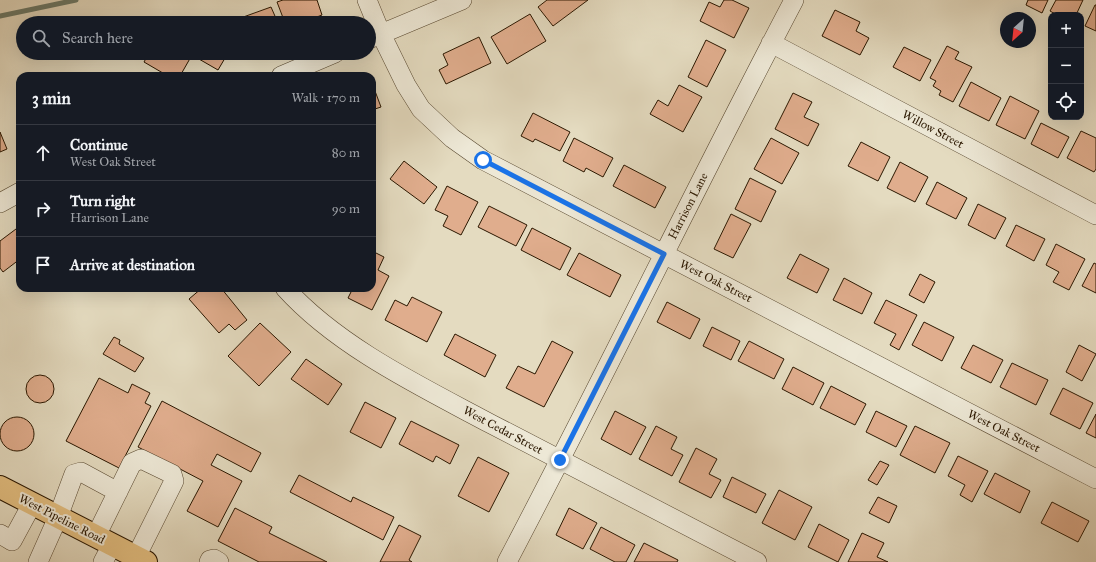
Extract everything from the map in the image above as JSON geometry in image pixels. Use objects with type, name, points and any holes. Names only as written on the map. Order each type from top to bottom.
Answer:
[{"type":"main road","name":"West Pipeline Road","points":[[2,493],[32,504],[58,517],[103,548],[141,560]]},
{"type":"street","name":"West Oak Street","points":[[367,0],[371,16]]},
{"type":"street","points":[[376,36],[462,0]]},
{"type":"street","name":"Harrison Lane","points":[[507,562],[794,0]]},
{"type":"street","name":"West Oak Street","points":[[376,38],[421,109],[452,138],[483,160],[1096,479]]},
{"type":"street","name":"Willow Street","points":[[771,43],[1096,215]]},
{"type":"street","points":[[290,72],[319,60]]},
{"type":"street","points":[[0,202],[16,194]]},
{"type":"street","name":"West Cedar Street","points":[[288,292],[298,303],[334,332],[384,365],[560,460],[757,562]]},
{"type":"street","points":[[103,548],[118,492],[132,464],[141,459],[172,474],[174,481],[141,560]]},
{"type":"street","points":[[38,562],[58,517],[74,474],[81,472],[118,492]]},
{"type":"street","points":[[0,534],[12,541],[32,504]]},
{"type":"street","points":[[209,562],[210,560],[214,559],[219,562]]},
{"type":"building","points":[[283,0],[317,0],[322,15],[282,16],[277,2]]},
{"type":"building","points":[[547,0],[588,0],[553,26],[538,7]]},
{"type":"building","points":[[724,0],[732,0],[749,8],[734,38],[700,21],[709,2],[720,7]]},
{"type":"building","points":[[1028,0],[1048,0],[1042,13],[1026,5]]},
{"type":"building","points":[[1056,0],[1083,0],[1077,12],[1050,11]]},
{"type":"building","points":[[1096,5],[1096,31],[1085,26]]},
{"type":"building","points":[[271,7],[275,16],[246,16]]},
{"type":"building","points":[[835,10],[860,22],[856,31],[869,38],[860,55],[822,36]]},
{"type":"building","points":[[530,14],[546,41],[507,64],[491,37]]},
{"type":"building","points":[[479,37],[491,63],[446,84],[439,70],[448,65],[443,54]]},
{"type":"building","points":[[706,40],[726,50],[707,87],[688,77]]},
{"type":"building","points":[[947,46],[959,52],[955,59],[972,67],[953,102],[939,95],[941,91],[933,86],[936,81],[930,78]]},
{"type":"building","points":[[904,47],[931,60],[920,81],[893,67]]},
{"type":"building","points":[[145,60],[189,60],[182,72],[161,72],[144,62]]},
{"type":"building","points":[[201,60],[224,60],[218,70]]},
{"type":"building","points":[[971,82],[1001,98],[989,121],[959,106]]},
{"type":"building","points":[[679,85],[702,97],[683,132],[650,114],[658,100],[668,106]]},
{"type":"building","points":[[793,93],[812,102],[804,117],[819,124],[808,146],[775,129]]},
{"type":"building","points":[[376,94],[381,107],[376,109]]},
{"type":"building","points":[[1010,96],[1039,111],[1025,139],[996,125]]},
{"type":"building","points":[[533,113],[570,132],[560,151],[535,139],[533,142],[521,136]]},
{"type":"building","points":[[1041,123],[1069,137],[1058,158],[1031,144]]},
{"type":"building","points":[[1081,131],[1096,138],[1096,169],[1094,172],[1067,158]]},
{"type":"building","points":[[0,132],[7,149],[0,152]]},
{"type":"building","points":[[574,138],[613,158],[603,177],[586,168],[584,172],[563,161]]},
{"type":"building","points":[[771,138],[799,153],[782,184],[754,169]]},
{"type":"building","points":[[861,142],[890,157],[878,181],[848,166]]},
{"type":"building","points":[[404,161],[437,187],[424,204],[390,179]]},
{"type":"building","points":[[900,162],[928,177],[915,202],[887,188]]},
{"type":"building","points":[[624,165],[666,187],[655,208],[613,186]]},
{"type":"building","points":[[750,178],[776,191],[761,222],[735,209]]},
{"type":"building","points":[[937,182],[967,198],[956,219],[926,204]]},
{"type":"building","points":[[447,186],[478,202],[461,235],[443,226],[448,216],[435,210]]},
{"type":"building","points":[[978,204],[1006,218],[995,239],[968,225]]},
{"type":"building","points":[[489,206],[527,225],[516,246],[478,227]]},
{"type":"building","points":[[731,214],[751,224],[733,258],[714,249]]},
{"type":"building","points":[[1016,225],[1045,239],[1034,261],[1006,246]]},
{"type":"building","points":[[532,228],[571,248],[560,270],[521,250]]},
{"type":"building","points":[[16,229],[16,262],[3,272],[0,268],[0,241]]},
{"type":"building","points":[[1056,244],[1085,259],[1069,290],[1053,282],[1059,272],[1046,265]]},
{"type":"building","points":[[376,253],[384,257],[378,270],[389,276],[372,310],[348,298],[351,292],[376,292]]},
{"type":"building","points":[[579,253],[621,275],[610,297],[567,275]]},
{"type":"building","points":[[800,254],[829,269],[817,293],[787,278]]},
{"type":"building","points":[[1094,263],[1096,264],[1096,293],[1082,286]]},
{"type":"building","points":[[920,274],[935,282],[924,303],[909,295]]},
{"type":"building","points":[[844,278],[872,293],[862,314],[833,300]]},
{"type":"building","points":[[197,292],[224,292],[247,320],[235,330],[229,324],[219,333],[189,299]]},
{"type":"building","points":[[412,297],[442,312],[427,342],[385,320],[395,300],[407,306]]},
{"type":"building","points":[[886,300],[917,315],[899,350],[890,345],[896,334],[874,323]]},
{"type":"building","points":[[667,302],[700,319],[690,339],[657,322]]},
{"type":"building","points":[[924,322],[954,337],[942,361],[912,345]]},
{"type":"building","points":[[260,323],[291,352],[259,386],[228,356]]},
{"type":"building","points":[[712,327],[740,341],[731,360],[703,346]]},
{"type":"building","points":[[455,334],[496,355],[485,377],[444,355]]},
{"type":"building","points":[[114,337],[120,340],[119,344],[144,358],[135,372],[103,354]]},
{"type":"building","points":[[552,341],[573,352],[544,407],[506,388],[518,366],[535,374]]},
{"type":"building","points":[[749,341],[784,359],[774,379],[738,361]]},
{"type":"building","points":[[973,345],[1003,360],[991,383],[961,368]]},
{"type":"building","points":[[1079,345],[1096,354],[1082,381],[1066,372]]},
{"type":"building","points":[[306,359],[342,384],[328,405],[291,379]]},
{"type":"building","points":[[1012,363],[1048,380],[1036,405],[1000,387]]},
{"type":"building","points":[[793,367],[824,383],[813,405],[782,389]]},
{"type":"building","points":[[40,375],[46,376],[50,379],[53,383],[53,395],[50,399],[46,402],[40,403],[34,402],[30,399],[27,395],[26,389],[27,383],[30,379],[34,376]]},
{"type":"building","points":[[99,378],[128,393],[132,384],[150,393],[145,403],[151,406],[119,468],[66,441]]},
{"type":"building","points":[[831,386],[866,404],[855,425],[820,408]]},
{"type":"building","points":[[1063,388],[1093,403],[1080,429],[1050,414]]},
{"type":"building","points":[[162,401],[261,453],[251,472],[217,454],[211,465],[242,481],[218,527],[187,511],[203,481],[138,447]]},
{"type":"building","points":[[365,402],[396,418],[381,448],[350,432]]},
{"type":"building","points":[[615,411],[646,427],[631,455],[601,439]]},
{"type":"building","points":[[876,411],[907,426],[896,447],[866,432]]},
{"type":"building","points":[[1096,414],[1096,438],[1086,433]]},
{"type":"building","points":[[14,417],[20,417],[24,418],[31,424],[34,434],[33,441],[27,448],[20,451],[14,451],[10,450],[3,444],[0,437],[0,431],[1,427],[7,420]]},
{"type":"building","points":[[411,421],[459,445],[450,464],[436,456],[433,462],[399,444]]},
{"type":"building","points":[[656,426],[677,437],[671,449],[683,455],[672,476],[639,459]]},
{"type":"building","points":[[915,426],[950,443],[935,473],[900,455]]},
{"type":"building","points":[[696,448],[717,459],[709,474],[721,480],[711,498],[679,482]]},
{"type":"building","points":[[958,456],[988,471],[972,502],[960,495],[965,485],[948,476]]},
{"type":"building","points":[[478,457],[509,473],[489,512],[458,496]]},
{"type":"building","points":[[880,461],[889,465],[877,485],[868,480]]},
{"type":"building","points":[[995,473],[1030,491],[1020,513],[984,494]]},
{"type":"building","points":[[299,475],[351,502],[353,497],[394,517],[383,540],[290,492]]},
{"type":"building","points":[[732,477],[766,494],[756,513],[723,497]]},
{"type":"building","points":[[779,490],[812,507],[795,540],[762,523]]},
{"type":"building","points":[[878,497],[897,506],[889,523],[869,513]]},
{"type":"building","points":[[1052,502],[1089,521],[1078,542],[1041,523]]},
{"type":"building","points":[[235,508],[272,527],[269,533],[327,562],[259,562],[218,541]]},
{"type":"building","points":[[569,508],[597,523],[583,549],[556,535]]},
{"type":"building","points":[[819,524],[849,540],[838,562],[808,547]]},
{"type":"building","points":[[399,525],[421,536],[409,560],[412,562],[380,562]]},
{"type":"building","points":[[601,527],[635,545],[626,562],[615,562],[590,549]]},
{"type":"building","points":[[862,533],[884,543],[877,557],[888,562],[848,562]]},
{"type":"building","points":[[644,543],[678,560],[677,562],[634,562]]},
{"type":"waterway","points":[[0,16],[76,0]]},
{"type":"route","points":[[483,160],[664,254],[560,460]]}]
